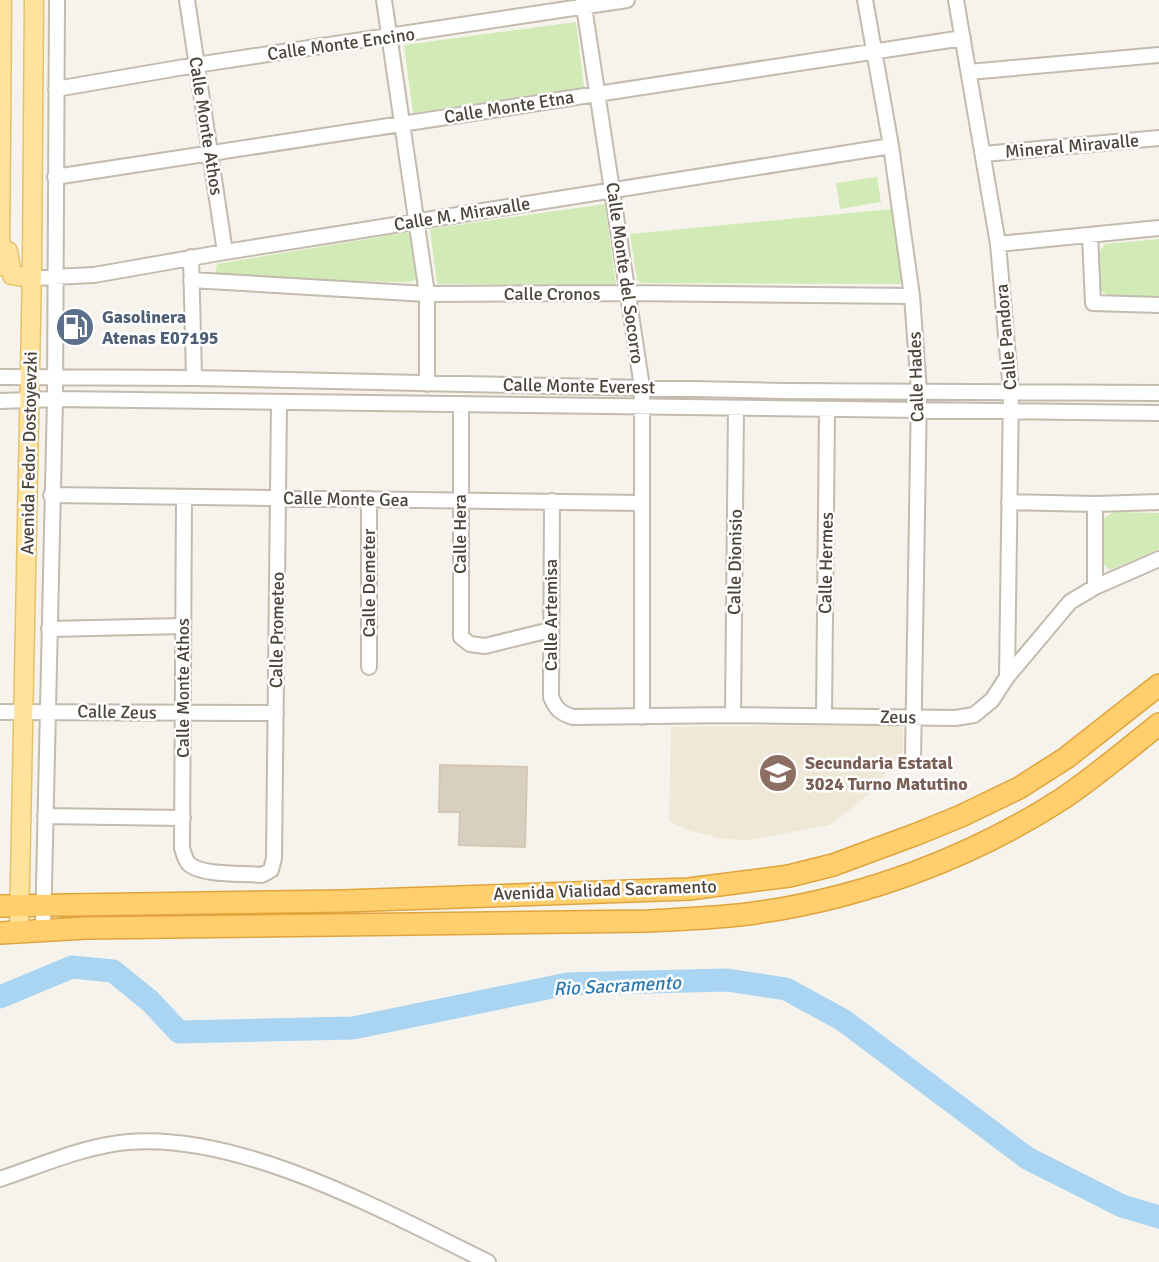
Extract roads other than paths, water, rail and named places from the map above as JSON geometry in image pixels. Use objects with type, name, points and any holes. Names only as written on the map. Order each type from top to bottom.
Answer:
[{"type":"highway","name":"Avenida Vialidad Sacramento","points":[[10,906],[343,901],[689,889],[789,876],[833,865],[917,834],[1019,788],[1066,758],[1159,685]]},
{"type":"highway","name":"Avenida Vialidad Sacramento","points":[[10,932],[523,921],[648,921],[725,917],[782,909],[842,895],[910,873],[998,836],[1084,784],[1159,724]]},
{"type":"main road","points":[[0,266],[2,0]]},
{"type":"main road","name":"Avenida Fedor Dostoyevzki","points":[[10,932],[24,712],[34,0]]},
{"type":"main road","points":[[1,221],[6,237],[10,274],[32,278]]},
{"type":"street","name":"Avenida Fedor Dostoyevzki","points":[[43,930],[55,400],[57,0]]},
{"type":"street","name":"Calle Monte Athos","points":[[187,0],[225,252]]},
{"type":"street","points":[[384,0],[427,294],[426,384]]},
{"type":"street","name":"Calle Monte Encino","points":[[56,89],[390,37],[583,3],[627,0]]},
{"type":"street","name":"Calle Hades","points":[[865,0],[891,146],[912,296],[919,391],[913,759]]},
{"type":"street","name":"Calle Pandora","points":[[956,0],[998,244],[1011,391],[1007,677]]},
{"type":"street","name":"Calle Monte del Socorro","points":[[583,3],[642,387],[642,717]]},
{"type":"street","name":"Calle Monte Etna","points":[[55,177],[963,38]]},
{"type":"street","points":[[969,72],[1159,55]]},
{"type":"street","name":"Mineral Miravalle","points":[[984,154],[1159,138]]},
{"type":"street","name":"Calle M. Miravalle","points":[[32,278],[94,275],[191,257],[891,146]]},
{"type":"street","points":[[998,244],[1159,228]]},
{"type":"street","points":[[1090,235],[1093,303],[1159,305]]},
{"type":"street","points":[[191,257],[194,378]]},
{"type":"street","name":"Calle Cronos","points":[[191,281],[427,294],[912,296]]},
{"type":"street","points":[[31,326],[55,326]]},
{"type":"street","name":"Calle Monte Everest","points":[[0,377],[194,378],[783,391],[1159,393]]},
{"type":"street","name":"Calle Monte Everest","points":[[0,401],[1159,413]]},
{"type":"street","name":"Calle Prometeo","points":[[201,871],[262,874],[271,870],[274,858],[279,402]]},
{"type":"street","name":"Calle Hera","points":[[461,404],[459,633],[470,644],[485,646],[550,631]]},
{"type":"street","name":"Calle Dionisio","points":[[733,715],[736,408]]},
{"type":"street","name":"Calle Hermes","points":[[824,716],[827,410]]},
{"type":"street","name":"Calle Monte Gea","points":[[51,495],[641,503]]},
{"type":"street","name":"Calle Monte Athos","points":[[184,497],[182,848],[190,866],[201,871]]},
{"type":"street","name":"Calle Demeter","points":[[369,499],[369,667]]},
{"type":"street","name":"Calle Artemisa","points":[[552,501],[551,697],[555,708],[573,718]]},
{"type":"street","points":[[1009,502],[1159,502]]},
{"type":"street","points":[[1094,587],[1095,504]]},
{"type":"street","name":"Zeus","points":[[573,718],[733,715],[955,718],[974,715],[992,700],[1007,677],[1070,602],[1094,587],[1159,559]]},
{"type":"street","points":[[49,629],[183,626]]},
{"type":"street","name":"Calle Zeus","points":[[0,712],[276,713]]},
{"type":"street","points":[[45,816],[183,818]]},
{"type":"street","points":[[0,1179],[90,1149],[128,1142],[170,1142],[213,1149],[331,1188],[488,1262]]},
{"type":"waterway","name":"Rio Sacramento","points":[[0,997],[72,967],[113,971],[150,1001],[179,1032],[353,1028],[567,984],[727,980],[786,989],[843,1020],[1027,1158],[1122,1206],[1159,1217]]},
{"type":"place","name":"Gasolinera Atenas E07195","points":[[75,327]]},
{"type":"place","name":"Secundaria Estatal 3024 Turno Matutino","points":[[778,773]]}]
